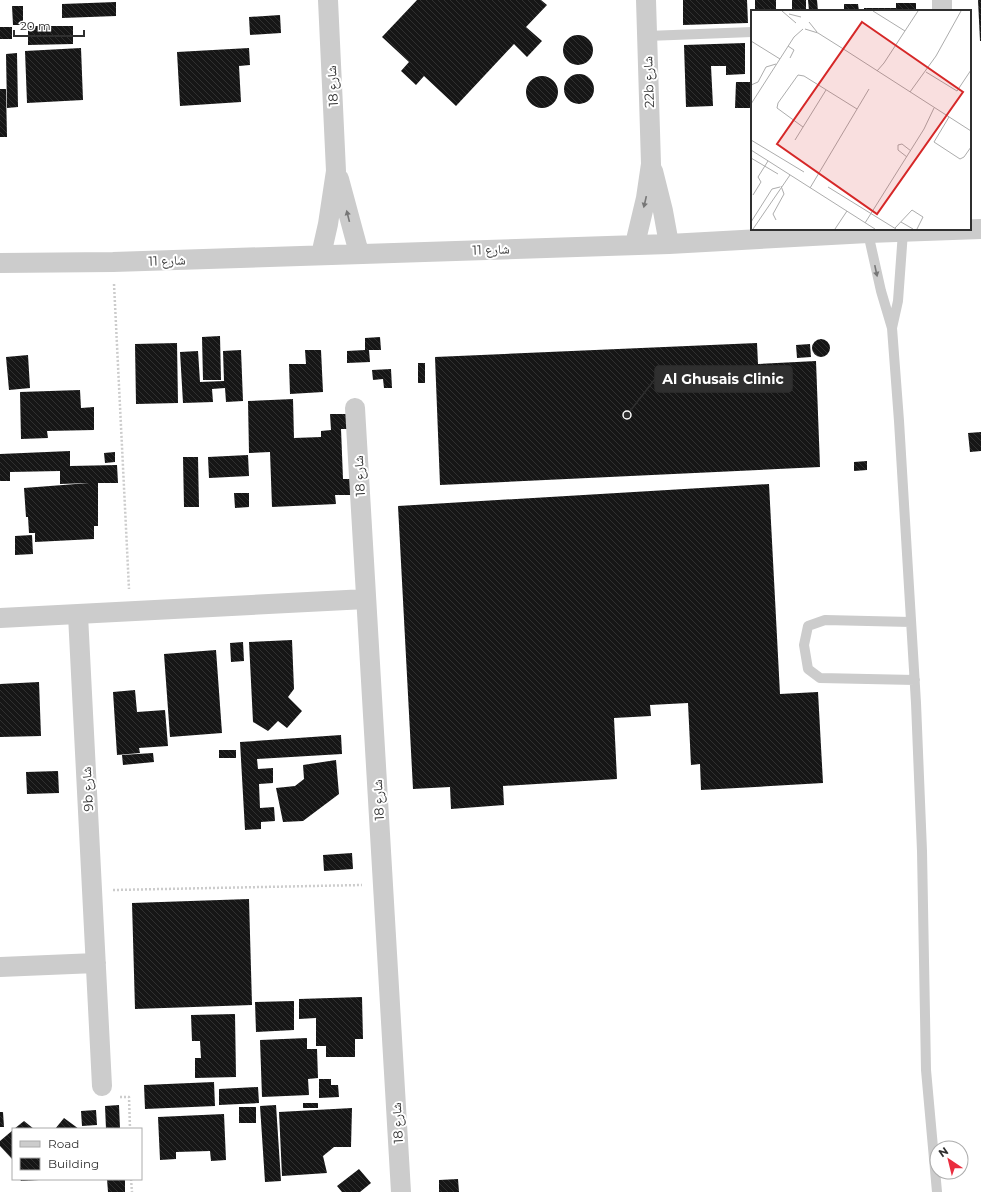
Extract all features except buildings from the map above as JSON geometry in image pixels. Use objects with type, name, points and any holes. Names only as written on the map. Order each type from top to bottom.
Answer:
[{"type":"street","name":"شارع 18","points":[[321,255],[328,224],[336,171],[328,0]]},
{"type":"street","name":"22b شارع","points":[[635,244],[646,198],[651,164],[646,0]]},
{"type":"street","name":"22b شارع","points":[[651,164],[663,211],[669,244]]},
{"type":"street","name":"شارع 18","points":[[336,171],[359,253]]},
{"type":"street","name":"شارع 11","points":[[971,229],[981,229]]},
{"type":"street","name":"شارع 11","points":[[0,263],[113,262],[669,244],[868,233],[955,230]]},
{"type":"street","name":"شارع 18","points":[[355,408],[401,1192]]},
{"type":"street","points":[[0,618],[366,599]]},
{"type":"street","name":"9b شارع","points":[[78,615],[102,1086]]},
{"type":"street","points":[[0,967],[96,963]]},
{"type":"lane","points":[[647,36],[751,32]]},
{"type":"lane","points":[[892,328],[898,301],[903,232]]},
{"type":"lane","points":[[868,233],[881,291],[892,328],[900,421],[915,680],[922,851],[926,1070],[937,1192]]},
{"type":"lane","points":[[911,622],[825,620],[808,626],[804,646],[808,670],[820,678],[915,680]]},
{"type":"path","points":[[113,262],[130,611]]},
{"type":"path","points":[[92,891],[383,884]]},
{"type":"path","points":[[102,1086],[103,1098],[129,1096],[130,1128]]},
{"type":"path","points":[[131,1180],[132,1192]]},
{"type":"place","name":"Al Ghusais Clinic","points":[[627,415]]}]
